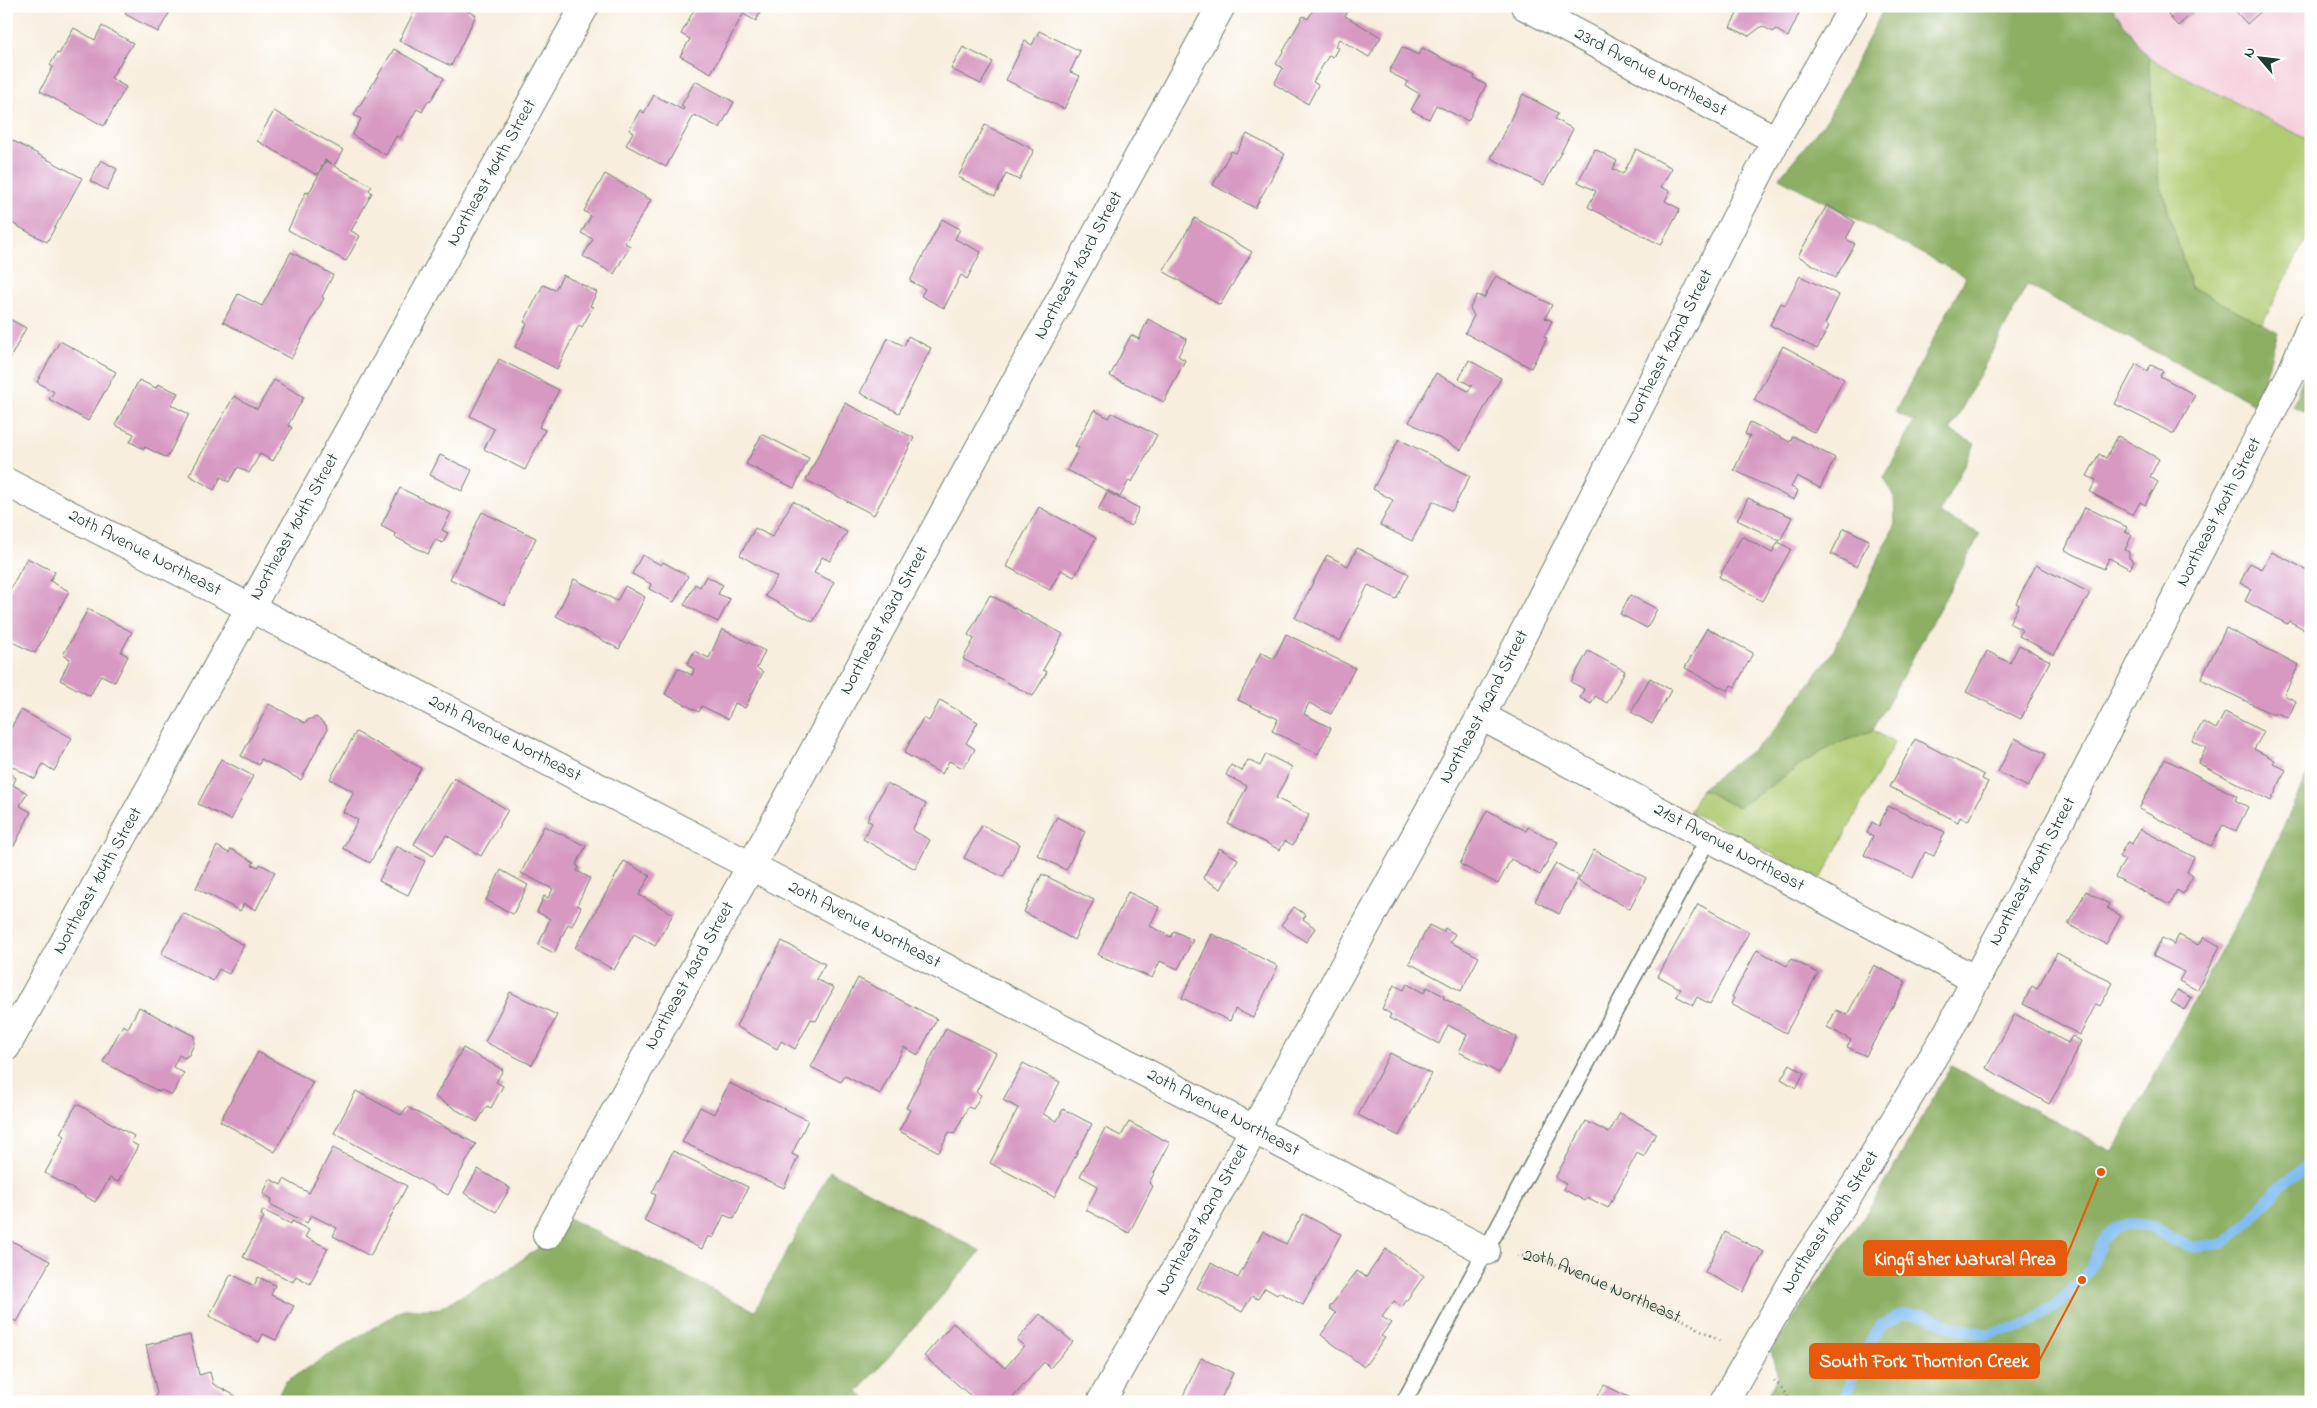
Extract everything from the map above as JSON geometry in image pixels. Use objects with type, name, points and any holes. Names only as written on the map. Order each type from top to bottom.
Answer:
[{"type":"street","name":"Northeast 104th Street","points":[[6,1047],[249,607],[585,6]]},
{"type":"street","name":"Northeast 103rd Street","points":[[547,1235],[1221,6]]},
{"type":"street","name":"23rd Avenue Northeast","points":[[1526,6],[1776,140]]},
{"type":"street","name":"Northeast 102nd Street","points":[[1101,1402],[1255,1128],[1481,716],[1776,140],[1854,6]]},
{"type":"street","name":"Northeast 100th Street","points":[[1724,1402],[1800,1269],[1860,1178],[1948,1032],[2287,381],[2311,326]]},
{"type":"street","name":"20th Avenue Northeast","points":[[6,482],[751,866],[1486,1250]]},
{"type":"street","name":"21st Avenue Northeast","points":[[1481,716],[1976,980]]},
{"type":"lane","points":[[1404,1402],[1708,837]]},
{"type":"path","name":"20th Avenue Northeast","points":[[1486,1250],[1544,1259],[1685,1321],[1722,1342]]},
{"type":"path","points":[[1772,1380],[1779,1385],[1791,1402]]},
{"type":"shaded area","points":[[2111,6],[2311,6],[2311,141],[2148,58]]},
{"type":"green space","points":[[1885,6],[2111,6],[2148,58],[2158,177],[2191,287],[2278,332],[2257,405],[2027,285],[1950,431],[1975,444],[1939,513],[1980,534],[1873,730],[1823,751],[1737,807],[1701,789],[1769,737],[1830,656],[1864,591],[1895,524],[1894,496],[1884,478],[1914,422],[1895,412],[1966,277],[1779,178],[1828,118]]},
{"type":"green space","points":[[2148,58],[2311,141],[2311,230],[2262,324],[2191,287],[2158,177]]},
{"type":"green space","points":[[2311,354],[2311,415],[2293,406]]},
{"type":"green space","points":[[1873,730],[1894,743],[1821,879],[1690,811],[1701,789],[1737,807],[1823,751]]},
{"type":"green space","points":[[2311,766],[2311,1402],[1765,1402],[1778,1376],[1771,1351],[1881,1191],[1951,1066],[2113,1152],[2258,882]]},
{"type":"green space","points":[[830,1171],[981,1251],[858,1392],[869,1402],[275,1402],[285,1382],[404,1309],[438,1309],[503,1273],[551,1239],[570,1219],[755,1311]]},
{"type":"building","points":[[130,6],[165,6],[171,10],[158,32],[125,14]]},
{"type":"building","points":[[417,6],[471,6],[468,11],[476,15],[451,66],[399,41]]},
{"type":"building","points":[[696,6],[763,6],[756,21],[743,14],[711,73],[680,56],[690,39],[681,34]]},
{"type":"building","points":[[1315,6],[1350,6],[1345,16],[1381,37],[1369,57],[1339,39],[1335,46],[1338,48],[1333,57],[1329,55],[1313,82],[1318,85],[1308,104],[1274,84],[1283,68],[1276,64],[1303,16],[1308,19]]},
{"type":"building","points":[[1741,6],[1796,6],[1801,9],[1788,37],[1775,29],[1773,32],[1762,26],[1749,36],[1730,27]]},
{"type":"building","points":[[2177,6],[2200,6],[2178,26],[2168,15]]},
{"type":"building","points":[[2231,6],[2267,6],[2247,24]]},
{"type":"building","points":[[102,26],[133,43],[111,78],[126,87],[104,126],[40,91],[53,67],[50,65],[57,53],[59,54],[74,28],[95,40]]},
{"type":"building","points":[[1039,31],[1080,51],[1070,72],[1080,76],[1064,109],[1006,80],[1025,41],[1032,45]]},
{"type":"building","points":[[963,47],[993,62],[981,84],[951,69]]},
{"type":"building","points":[[1402,47],[1418,55],[1422,48],[1475,76],[1474,78],[1486,85],[1468,121],[1436,105],[1429,119],[1411,110],[1420,94],[1406,86],[1408,82],[1389,72]]},
{"type":"building","points":[[394,49],[444,78],[422,112],[417,109],[400,138],[396,136],[386,155],[352,135],[361,119],[354,115]]},
{"type":"building","points":[[695,81],[734,102],[720,128],[694,115],[666,167],[626,145],[633,132],[629,130],[640,110],[644,113],[654,95],[683,110],[684,108],[681,106]]},
{"type":"building","points":[[1523,94],[1558,113],[1555,119],[1573,129],[1544,185],[1491,158]]},
{"type":"building","points":[[274,111],[343,150],[334,166],[372,186],[369,190],[372,193],[351,231],[360,236],[346,261],[288,230],[306,192],[309,193],[326,161],[332,164],[325,160],[317,175],[257,141]]},
{"type":"building","points":[[985,125],[1034,150],[1019,180],[1006,174],[995,196],[958,177]]},
{"type":"building","points":[[1247,134],[1285,154],[1255,208],[1213,185],[1231,151],[1236,153]]},
{"type":"building","points":[[8,138],[82,178],[47,242],[6,220],[6,142]]},
{"type":"building","points":[[1595,149],[1617,161],[1613,169],[1623,174],[1636,149],[1672,168],[1661,187],[1670,191],[1665,201],[1680,209],[1661,245],[1588,207],[1596,191],[1578,182]]},
{"type":"building","points":[[101,160],[117,169],[107,190],[90,181]]},
{"type":"building","points":[[605,174],[651,200],[625,243],[630,246],[614,274],[583,256],[593,239],[581,233],[591,216],[584,211]]},
{"type":"building","points":[[1827,205],[1855,222],[1846,239],[1855,244],[1835,278],[1798,256]]},
{"type":"building","points":[[1195,218],[1252,252],[1220,305],[1163,271]]},
{"type":"building","points":[[942,219],[960,229],[955,239],[981,252],[967,279],[961,275],[944,308],[921,296],[925,289],[910,281]]},
{"type":"building","points":[[291,252],[333,275],[322,297],[324,298],[291,359],[223,322],[238,294],[262,306]]},
{"type":"building","points":[[563,275],[597,292],[590,306],[593,307],[582,327],[579,325],[557,369],[515,347],[527,324],[524,322],[543,285],[555,290]]},
{"type":"building","points":[[1496,276],[1552,305],[1545,318],[1552,321],[1544,337],[1547,338],[1531,368],[1465,333],[1474,316],[1470,308],[1477,295],[1484,298]]},
{"type":"building","points":[[1800,276],[1839,295],[1825,324],[1829,326],[1817,349],[1770,325],[1781,303],[1785,305]]},
{"type":"building","points":[[6,317],[26,328],[6,366]]},
{"type":"building","points":[[1148,319],[1187,339],[1178,356],[1185,360],[1164,402],[1110,376],[1131,335],[1139,339]]},
{"type":"building","points":[[908,336],[931,348],[899,413],[860,393],[888,338],[904,346]]},
{"type":"building","points":[[60,341],[116,372],[88,421],[49,399],[54,392],[37,382]]},
{"type":"building","points":[[1783,346],[1844,379],[1815,433],[1754,400]]},
{"type":"building","points":[[499,359],[559,390],[539,427],[545,430],[525,470],[484,449],[494,429],[470,416]]},
{"type":"building","points":[[1469,360],[1501,378],[1461,450],[1409,422],[1436,373],[1468,391],[1472,386],[1459,379]]},
{"type":"building","points":[[2136,364],[2147,371],[2151,365],[2163,371],[2160,376],[2195,395],[2174,434],[2115,404]]},
{"type":"building","points":[[139,380],[156,388],[158,384],[178,393],[171,405],[189,414],[167,458],[130,442],[134,434],[115,425]]},
{"type":"building","points":[[274,380],[304,397],[288,425],[292,428],[273,461],[260,454],[249,473],[238,467],[229,482],[221,477],[214,490],[189,475],[234,396],[257,409]]},
{"type":"building","points":[[845,403],[914,438],[874,515],[806,480]]},
{"type":"building","points":[[1094,410],[1109,418],[1112,413],[1157,435],[1132,482],[1129,480],[1120,497],[1067,470],[1079,448],[1075,446]]},
{"type":"building","points":[[1750,422],[1790,442],[1793,436],[1835,458],[1820,488],[1797,476],[1791,487],[1798,491],[1794,500],[1734,470],[1750,436],[1745,434]]},
{"type":"building","points":[[762,434],[809,458],[794,488],[746,464]]},
{"type":"building","points":[[2118,436],[2159,459],[2150,477],[2158,482],[2145,505],[2140,502],[2133,515],[2090,492],[2096,480],[2087,476],[2099,454],[2106,458]]},
{"type":"building","points":[[1399,439],[1470,476],[1452,511],[1433,501],[1412,541],[1380,525],[1393,500],[1373,489]]},
{"type":"building","points":[[440,455],[472,470],[462,491],[430,475]]},
{"type":"building","points":[[400,488],[451,513],[442,530],[448,533],[443,543],[435,540],[428,554],[395,537],[396,534],[381,526]]},
{"type":"building","points":[[1107,492],[1139,508],[1131,526],[1098,510]]},
{"type":"building","points":[[1748,498],[1792,517],[1780,541],[1737,520]]},
{"type":"building","points":[[793,501],[847,532],[830,561],[822,557],[814,573],[834,582],[813,622],[765,596],[777,577],[740,555],[755,528],[772,537]]},
{"type":"building","points":[[1039,507],[1096,538],[1074,577],[1061,570],[1050,590],[1006,566]]},
{"type":"building","points":[[2085,507],[2127,527],[2125,532],[2132,535],[2125,550],[2129,552],[2129,558],[2134,561],[2130,569],[2109,558],[2104,569],[2065,550]]},
{"type":"building","points":[[482,512],[536,538],[504,605],[450,579]]},
{"type":"building","points":[[1844,528],[1869,540],[1857,567],[1831,554]]},
{"type":"building","points":[[1742,536],[1772,553],[1778,542],[1791,549],[1762,601],[1719,577]]},
{"type":"building","points":[[1357,548],[1409,574],[1396,599],[1368,585],[1340,641],[1295,618],[1327,555],[1348,566]]},
{"type":"building","points":[[2272,552],[2311,572],[2311,617],[2304,629],[2289,621],[2287,624],[2245,601],[2251,589],[2240,583],[2250,563],[2262,569]]},
{"type":"building","points":[[642,555],[661,565],[663,562],[688,576],[674,602],[649,589],[651,584],[632,574]]},
{"type":"building","points":[[27,558],[55,572],[50,581],[69,591],[35,653],[6,639],[6,619],[9,614],[6,613],[6,597]]},
{"type":"building","points":[[2036,565],[2090,593],[2054,655],[2019,636],[2022,630],[2009,623],[2019,605],[2016,603]]},
{"type":"building","points":[[706,576],[723,585],[718,594],[730,599],[718,622],[684,605],[695,584],[700,587]]},
{"type":"building","points":[[574,579],[617,601],[625,586],[645,597],[619,649],[556,616]]},
{"type":"building","points":[[990,595],[1063,634],[1043,670],[1047,672],[1033,696],[963,659],[974,639],[968,635]]},
{"type":"building","points":[[1630,595],[1657,609],[1647,628],[1620,614]]},
{"type":"building","points":[[88,609],[132,632],[121,652],[128,656],[115,682],[101,675],[90,696],[60,680],[70,659],[63,655]]},
{"type":"building","points":[[1707,628],[1753,653],[1735,687],[1731,685],[1728,691],[1685,668]]},
{"type":"building","points":[[2226,628],[2299,665],[2284,695],[2296,701],[2288,718],[2275,712],[2274,715],[2201,679]]},
{"type":"building","points":[[722,629],[765,651],[757,668],[763,672],[745,708],[735,703],[728,719],[702,706],[699,712],[665,694],[678,668],[692,675],[694,669],[687,665],[694,651],[709,658]]},
{"type":"building","points":[[1286,634],[1355,668],[1331,714],[1309,703],[1304,714],[1331,728],[1318,754],[1272,731],[1278,719],[1238,700],[1261,652],[1274,659]]},
{"type":"building","points":[[2019,645],[2050,661],[2021,719],[1966,692],[1987,651],[2010,663]]},
{"type":"building","points":[[1588,651],[1625,671],[1607,703],[1595,696],[1591,704],[1580,698],[1584,689],[1571,682]]},
{"type":"building","points":[[1650,678],[1671,690],[1652,724],[1631,712]]},
{"type":"building","points":[[940,700],[978,722],[966,743],[975,749],[968,762],[966,762],[963,768],[949,761],[942,774],[904,753],[923,718],[929,721]]},
{"type":"building","points":[[269,704],[305,723],[316,717],[326,725],[327,730],[301,780],[261,759],[259,765],[241,756]]},
{"type":"building","points":[[21,710],[72,738],[54,771],[43,764],[35,779],[6,763],[6,737]]},
{"type":"building","points":[[2225,712],[2264,732],[2254,749],[2275,760],[2273,763],[2286,770],[2271,801],[2198,763],[2206,748],[2192,741],[2203,722],[2216,729]]},
{"type":"building","points":[[356,732],[421,768],[370,863],[343,848],[358,820],[343,812],[354,792],[330,779]]},
{"type":"building","points":[[2015,738],[2046,754],[2028,787],[1998,772]]},
{"type":"building","points":[[1915,739],[1984,775],[1982,779],[1988,782],[1968,821],[1960,817],[1958,822],[1890,787]]},
{"type":"building","points":[[1266,754],[1292,767],[1276,798],[1309,815],[1293,845],[1285,841],[1280,850],[1228,824],[1247,786],[1226,775],[1231,765],[1242,771],[1248,760],[1260,766]]},
{"type":"building","points":[[221,759],[253,776],[231,820],[198,804]]},
{"type":"building","points":[[2165,759],[2237,796],[2235,800],[2248,807],[2236,831],[2223,825],[2211,846],[2139,809]]},
{"type":"building","points":[[6,772],[16,778],[13,785],[27,793],[20,806],[31,812],[14,846],[6,842]]},
{"type":"building","points":[[454,778],[508,810],[481,856],[446,835],[433,856],[414,844]]},
{"type":"building","points":[[887,783],[926,804],[912,830],[930,840],[915,869],[863,839],[872,823],[867,820]]},
{"type":"building","points":[[1888,806],[1945,832],[1934,856],[1925,852],[1913,878],[1864,855],[1873,836],[1867,833],[1872,822],[1879,826]]},
{"type":"building","points":[[1487,810],[1526,831],[1528,827],[1558,842],[1540,875],[1511,859],[1498,884],[1460,864]]},
{"type":"building","points":[[1057,817],[1085,832],[1066,870],[1037,855]]},
{"type":"building","points":[[982,825],[1020,844],[1003,877],[964,858]]},
{"type":"building","points":[[544,826],[586,846],[576,865],[579,867],[577,871],[590,878],[577,905],[581,907],[572,926],[568,924],[554,953],[538,945],[550,919],[537,912],[544,896],[548,898],[553,889],[521,873]]},
{"type":"building","points":[[2140,829],[2194,857],[2187,872],[2193,876],[2183,894],[2177,890],[2170,905],[2115,877],[2125,860],[2119,857],[2127,842],[2132,844]]},
{"type":"building","points":[[217,846],[229,853],[231,849],[254,862],[252,865],[259,867],[260,864],[275,872],[256,910],[244,904],[240,911],[196,888]]},
{"type":"building","points":[[396,846],[425,861],[408,895],[379,881]]},
{"type":"building","points":[[1219,848],[1238,859],[1221,889],[1203,878]]},
{"type":"building","points":[[1594,850],[1646,878],[1630,909],[1578,881]]},
{"type":"building","points":[[624,861],[650,876],[639,895],[673,914],[655,946],[634,934],[614,970],[575,948]]},
{"type":"building","points":[[1556,863],[1579,876],[1559,914],[1535,901]]},
{"type":"building","points":[[501,870],[528,885],[513,914],[486,900]]},
{"type":"building","points":[[1042,874],[1094,900],[1074,940],[1024,912]]},
{"type":"building","points":[[2086,891],[2109,904],[2107,908],[2121,916],[2106,944],[2068,924]]},
{"type":"building","points":[[1128,892],[1159,907],[1150,926],[1171,937],[1174,931],[1193,940],[1178,969],[1160,961],[1152,978],[1098,955]]},
{"type":"building","points":[[1698,904],[1749,932],[1710,1004],[1697,997],[1693,1005],[1676,996],[1681,989],[1658,976]]},
{"type":"building","points":[[1294,907],[1306,915],[1303,919],[1315,928],[1306,942],[1281,925]]},
{"type":"building","points":[[183,913],[244,945],[229,974],[219,969],[213,981],[161,954]]},
{"type":"building","points":[[1429,925],[1443,932],[1445,928],[1455,934],[1450,942],[1479,957],[1461,991],[1409,963]]},
{"type":"building","points":[[1212,934],[1278,966],[1253,1018],[1235,1009],[1230,1021],[1182,998]]},
{"type":"building","points":[[2179,935],[2198,945],[2203,937],[2220,946],[2197,990],[2179,981],[2184,972],[2153,956],[2162,938],[2174,944]]},
{"type":"building","points":[[782,941],[825,964],[816,979],[834,988],[816,1021],[811,1019],[795,1049],[781,1041],[777,1049],[736,1026]]},
{"type":"building","points":[[1757,950],[1787,966],[1791,959],[1818,973],[1786,1033],[1731,1004],[1734,998],[1732,997]]},
{"type":"building","points":[[2057,953],[2113,983],[2100,1006],[2096,1004],[2080,1035],[2023,1004],[2032,986],[2037,989]]},
{"type":"building","points":[[1874,965],[1906,982],[1866,1056],[1847,1047],[1851,1040],[1827,1027],[1836,1010],[1847,1015]]},
{"type":"building","points":[[858,978],[937,1019],[918,1055],[904,1047],[880,1094],[845,1076],[841,1082],[811,1067]]},
{"type":"building","points":[[1407,984],[1424,993],[1427,987],[1444,996],[1443,998],[1517,1037],[1499,1073],[1459,1052],[1467,1035],[1448,1025],[1439,1044],[1389,1018],[1391,1014],[1382,1009],[1394,985],[1404,990]]},
{"type":"building","points":[[2178,990],[2192,998],[2185,1010],[2171,1002]]},
{"type":"building","points":[[510,992],[557,1015],[532,1065],[485,1042]]},
{"type":"building","points":[[139,1007],[194,1036],[194,1044],[189,1055],[184,1058],[179,1055],[173,1067],[184,1073],[172,1095],[161,1090],[160,1092],[103,1062],[123,1025],[128,1028]]},
{"type":"building","points":[[2015,1014],[2068,1043],[2072,1036],[2081,1041],[2065,1077],[2049,1104],[1986,1068]]},
{"type":"building","points":[[946,1028],[996,1053],[976,1092],[981,1095],[973,1109],[968,1107],[954,1134],[949,1132],[939,1152],[899,1131],[910,1110],[906,1108]]},
{"type":"building","points":[[463,1048],[503,1070],[496,1082],[503,1086],[491,1108],[487,1106],[477,1122],[435,1097]]},
{"type":"building","points":[[258,1052],[313,1082],[275,1152],[220,1121]]},
{"type":"building","points":[[1390,1053],[1431,1074],[1399,1136],[1358,1115]]},
{"type":"building","points":[[1023,1063],[1060,1082],[1043,1114],[1057,1121],[1063,1109],[1092,1124],[1054,1197],[990,1163],[1018,1108],[1003,1100]]},
{"type":"building","points":[[1790,1064],[1804,1073],[1796,1088],[1781,1079]]},
{"type":"building","points":[[729,1083],[808,1120],[792,1154],[798,1157],[784,1188],[682,1142],[700,1107],[714,1114]]},
{"type":"building","points":[[356,1091],[401,1115],[407,1107],[476,1144],[448,1195],[334,1133]]},
{"type":"building","points":[[77,1104],[134,1136],[131,1142],[138,1146],[118,1182],[110,1178],[95,1202],[45,1173],[65,1136],[60,1133]]},
{"type":"building","points":[[1620,1113],[1656,1133],[1644,1157],[1637,1153],[1608,1208],[1587,1197],[1585,1201],[1563,1189],[1566,1184],[1555,1178],[1586,1121],[1609,1133]]},
{"type":"building","points":[[1129,1122],[1170,1143],[1149,1183],[1153,1186],[1129,1233],[1086,1210],[1098,1186],[1080,1176],[1105,1128],[1121,1136]]},
{"type":"building","points":[[333,1148],[407,1186],[370,1256],[333,1236],[337,1228],[311,1215],[307,1223],[270,1204],[272,1199],[263,1194],[270,1179],[281,1185],[284,1179],[309,1193]]},
{"type":"building","points":[[673,1151],[748,1187],[734,1219],[724,1215],[713,1238],[708,1236],[702,1249],[644,1221],[656,1195],[652,1193]]},
{"type":"building","points":[[478,1169],[510,1188],[496,1212],[464,1193]]},
{"type":"building","points":[[263,1210],[291,1224],[292,1221],[309,1230],[305,1237],[328,1248],[310,1284],[296,1276],[293,1282],[243,1257],[264,1217],[261,1215]]},
{"type":"building","points":[[1303,1214],[1341,1234],[1303,1305],[1279,1292],[1277,1295],[1265,1288],[1258,1299],[1252,1296],[1242,1312],[1197,1288],[1211,1263],[1238,1278],[1263,1231],[1286,1244]]},
{"type":"building","points":[[1725,1232],[1764,1252],[1743,1292],[1705,1272]]},
{"type":"building","points":[[6,1238],[50,1261],[17,1322],[6,1316]]},
{"type":"building","points":[[1386,1249],[1424,1276],[1402,1307],[1394,1301],[1382,1317],[1391,1323],[1381,1336],[1385,1338],[1364,1367],[1321,1335],[1336,1313],[1329,1308],[1357,1271],[1366,1277]]},
{"type":"building","points":[[231,1274],[254,1286],[258,1277],[275,1285],[271,1295],[294,1306],[276,1340],[263,1334],[259,1342],[209,1316]]},
{"type":"building","points":[[1040,1314],[1073,1342],[1050,1368],[1044,1362],[1009,1402],[978,1402],[924,1356],[953,1323],[1005,1368],[1024,1346],[1017,1340]]},
{"type":"building","points":[[190,1335],[199,1375],[210,1372],[213,1384],[236,1396],[233,1402],[152,1402],[157,1393],[146,1345]]},
{"type":"building","points":[[1201,1358],[1233,1373],[1221,1399],[1227,1402],[1180,1402]]},
{"type":"building","points":[[1604,1385],[1639,1402],[1595,1402]]},
{"type":"waterway","points":[[1848,1402],[1847,1394],[1860,1357],[1882,1325],[1903,1314],[1926,1315],[1949,1326],[1987,1334],[2022,1326],[2054,1307],[2082,1280],[2094,1261],[2102,1240],[2116,1227],[2135,1224],[2154,1227],[2172,1240],[2194,1247],[2223,1244],[2244,1228],[2276,1190],[2311,1163]]},
{"type":"place","name":"Kingfisher Natural Area","points":[[2101,1172]]},
{"type":"place","name":"South Fork Thornton Creek","points":[[2082,1280]]}]
